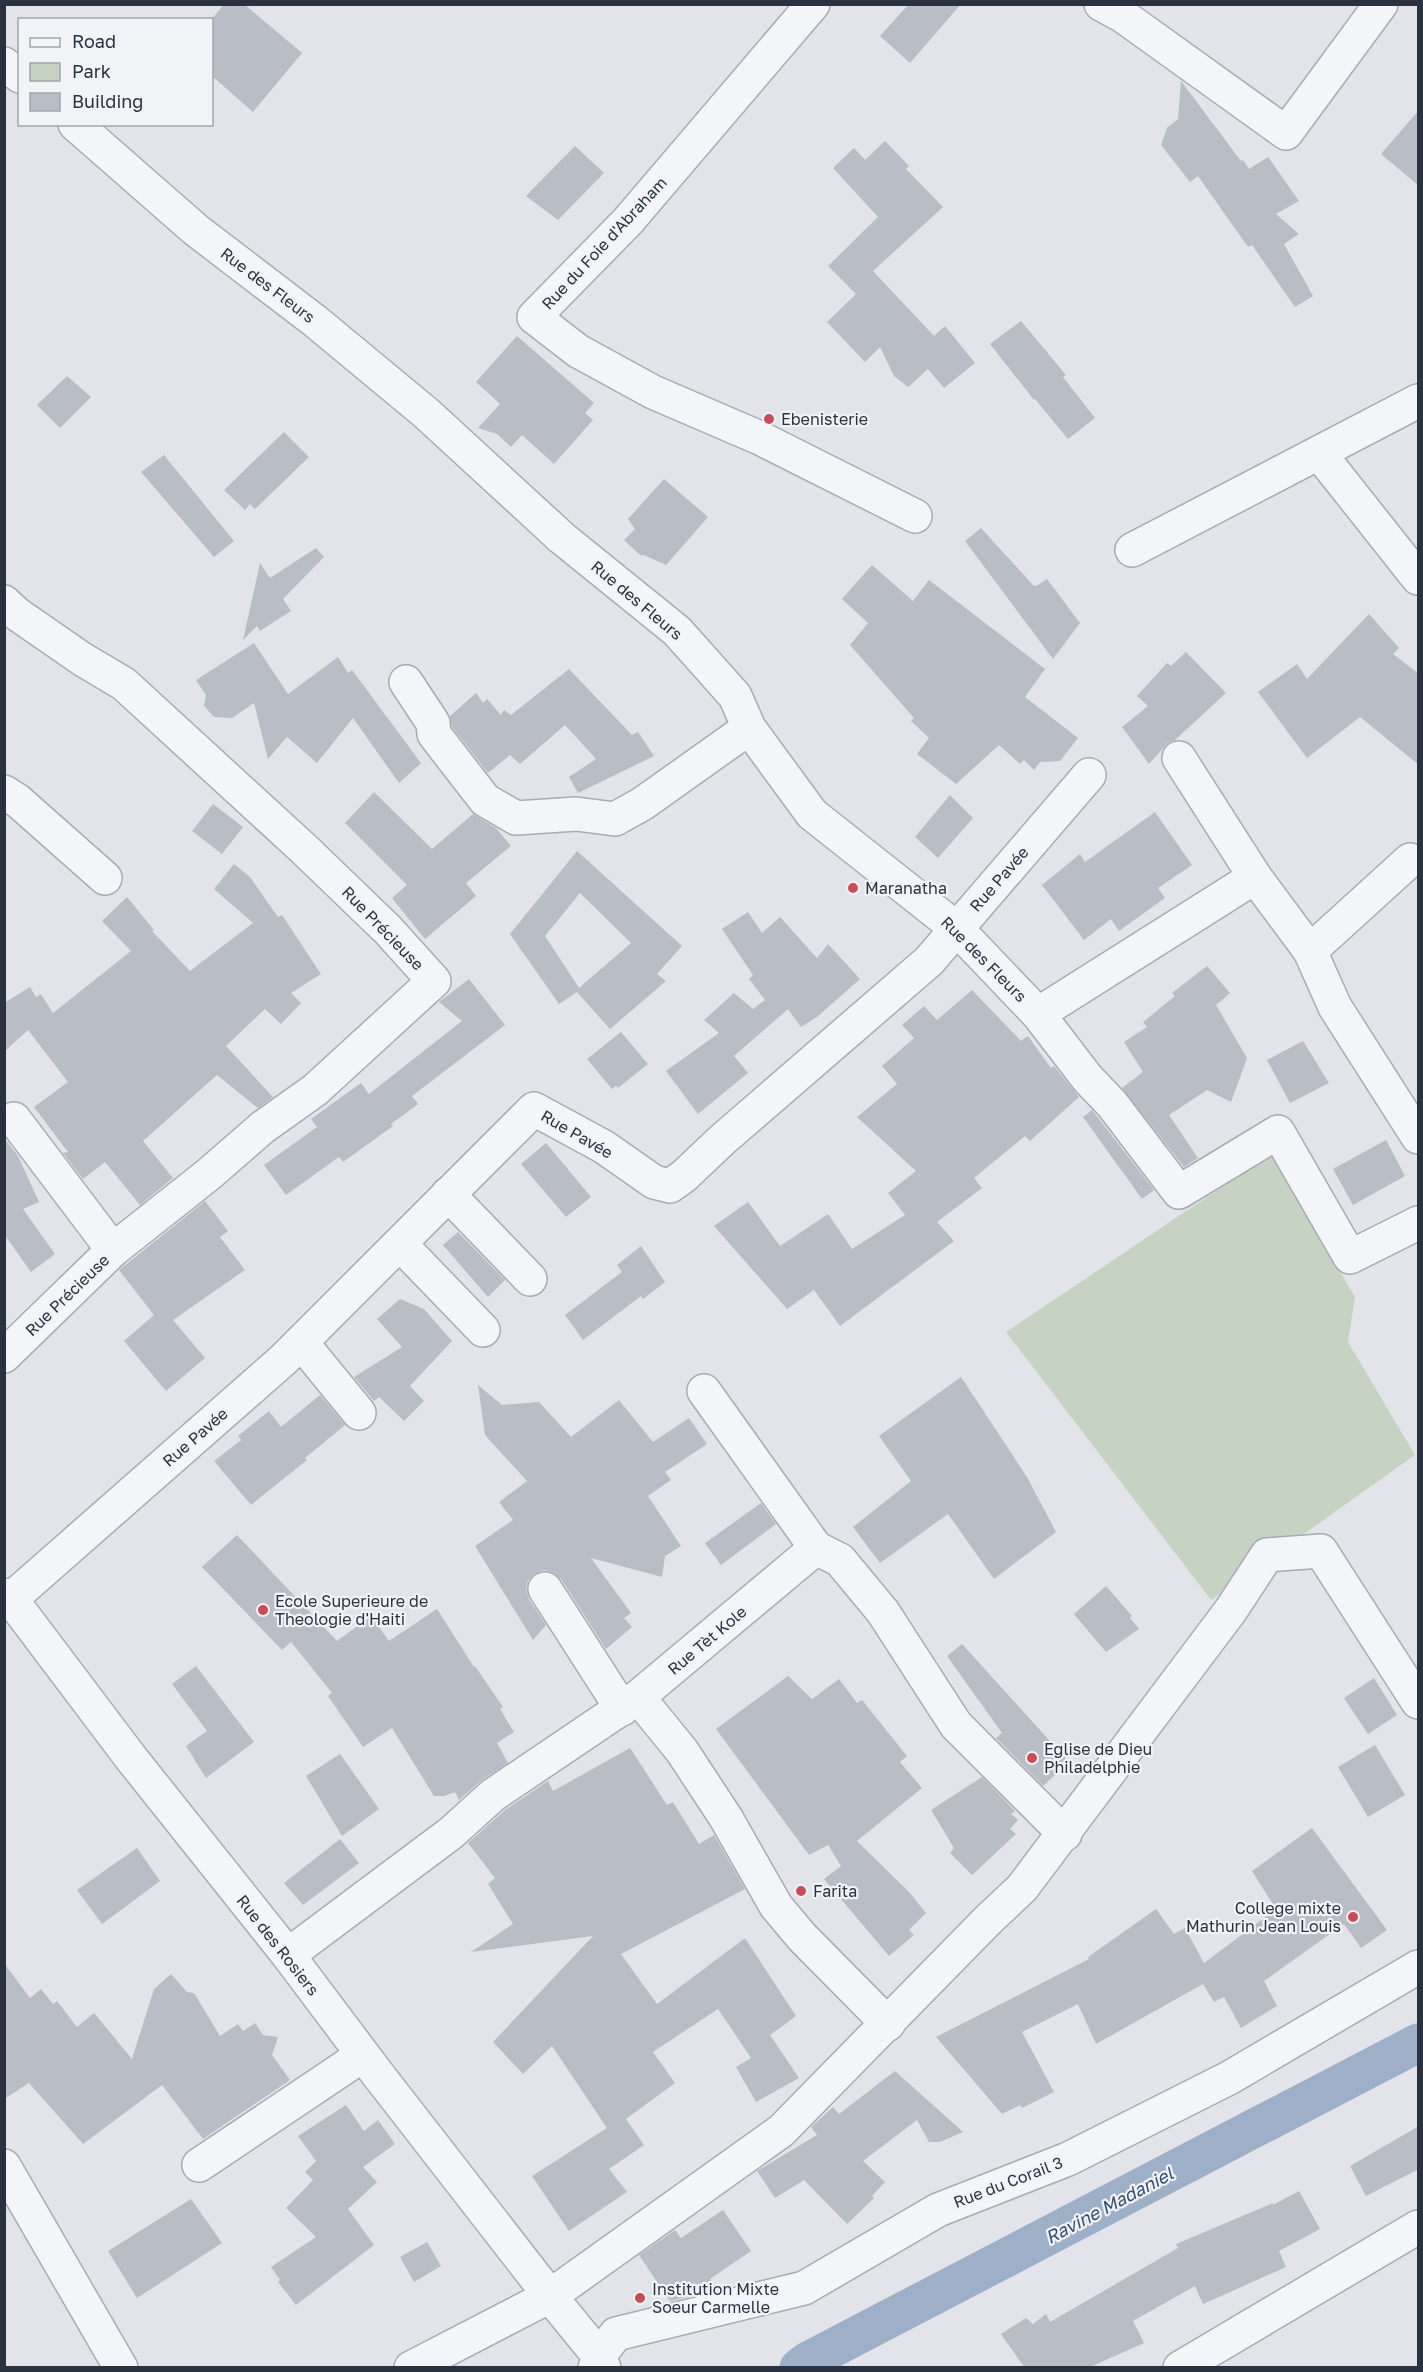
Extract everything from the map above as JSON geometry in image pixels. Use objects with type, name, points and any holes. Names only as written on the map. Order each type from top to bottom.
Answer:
[{"type":"street","name":"Rue du Foie d'Abraham","points":[[813,4],[628,222],[534,317],[578,351],[653,392],[760,438],[915,516]]},
{"type":"street","points":[[1101,4],[1123,15],[1286,133],[1381,4]]},
{"type":"street","points":[[4,64],[18,74]]},
{"type":"street","name":"Rue des Fleurs","points":[[77,126],[196,230],[315,321],[426,413],[562,538],[677,631],[735,696],[749,728],[812,814],[956,927],[1038,1014],[1088,1079],[1112,1104],[1179,1192],[1278,1132],[1350,1257],[1419,1223]]},
{"type":"street","points":[[1132,550],[1419,400]]},
{"type":"street","points":[[1318,453],[1419,578]]},
{"type":"street","name":"Rue Précieuse","points":[[4,602],[73,653],[124,684],[220,769],[338,882],[388,930],[434,981],[315,1090],[263,1127],[113,1250],[4,1356]]},
{"type":"street","points":[[406,682],[433,723],[434,734],[486,800],[516,818],[576,814],[615,819],[642,804],[749,728]]},
{"type":"street","points":[[1179,758],[1255,877],[1310,951],[1335,1007],[1419,1137]]},
{"type":"street","name":"Rue Pavée","points":[[8,1597],[301,1342],[534,1109],[604,1148],[654,1182],[670,1186],[684,1176],[722,1140],[928,962],[1089,775]]},
{"type":"street","points":[[4,792],[18,801],[105,878]]},
{"type":"street","points":[[1310,951],[1410,860]]},
{"type":"street","points":[[1038,1014],[1255,877]]},
{"type":"street","points":[[14,1119],[113,1250]]},
{"type":"street","points":[[448,1194],[530,1279]]},
{"type":"street","points":[[400,1244],[483,1330]]},
{"type":"street","points":[[301,1342],[360,1413]]},
{"type":"street","points":[[704,1390],[816,1548],[840,1560],[883,1612],[956,1725],[1065,1834]]},
{"type":"street","name":"Rue Tèt Kole","points":[[288,1955],[452,1833],[492,1795],[630,1703],[816,1548]]},
{"type":"street","points":[[411,2367],[550,2296],[781,2131],[1022,1888],[1065,1834],[1231,1610],[1267,1555],[1321,1551],[1417,1696]]},
{"type":"street","points":[[545,1589],[630,1703],[682,1751],[726,1818],[776,1906],[802,1937],[888,2024]]},
{"type":"street","name":"Rue des Rosiers","points":[[8,1597],[131,1758],[288,1955],[600,2364]]},
{"type":"street","name":"Rue du Corail 3","points":[[600,2364],[616,2334],[804,2288],[938,2210],[1068,2159],[1229,2078],[1419,1967]]},
{"type":"street","points":[[199,2165],[363,2055]]},
{"type":"street","points":[[4,2166],[121,2367]]},
{"type":"street","points":[[1180,2367],[1419,2227]]},
{"type":"green space","points":[[1271,1154],[1355,1297],[1348,1342],[1415,1455],[1211,1600],[1006,1332]]},
{"type":"building","points":[[224,4],[244,4],[302,53],[253,112],[213,77],[213,18]]},
{"type":"building","points":[[909,4],[961,4],[910,63],[880,36]]},
{"type":"building","points":[[1181,81],[1241,161],[1243,160],[1249,169],[1268,157],[1299,201],[1276,214],[1299,234],[1284,244],[1313,296],[1295,307],[1252,245],[1248,247],[1198,176],[1190,182],[1161,145],[1167,128],[1178,119]]},
{"type":"building","points":[[1419,110],[1419,186],[1381,154]]},
{"type":"building","points":[[885,141],[909,166],[906,169],[943,207],[873,271],[934,336],[945,326],[975,363],[944,388],[928,369],[908,387],[894,376],[880,347],[865,362],[827,322],[856,294],[828,266],[878,217],[833,168],[854,148],[865,160]]},
{"type":"building","points":[[575,146],[604,173],[558,220],[526,196]]},
{"type":"building","points":[[1021,321],[1066,375],[1063,377],[1095,418],[1068,439],[990,344]]},
{"type":"building","points":[[517,336],[594,403],[585,413],[593,420],[554,464],[522,435],[511,447],[497,434],[478,428],[500,404],[476,382]]},
{"type":"building","points":[[67,376],[91,397],[60,428],[37,405]]},
{"type":"building","points":[[284,432],[309,457],[255,509],[250,504],[245,510],[224,490]]},
{"type":"building","points":[[164,455],[234,541],[214,557],[141,472]]},
{"type":"building","points":[[664,479],[708,517],[666,565],[640,555],[624,540],[635,529],[628,519]]},
{"type":"building","points":[[981,528],[1033,585],[1036,586],[1047,579],[1080,623],[1053,659],[965,541]]},
{"type":"building","points":[[316,548],[324,557],[283,599],[291,611],[260,631],[257,626],[243,640],[260,563],[270,578]]},
{"type":"building","points":[[872,565],[913,601],[929,580],[1045,669],[1025,697],[1078,738],[1060,761],[1040,762],[1034,770],[1024,760],[1020,764],[999,745],[956,784],[917,754],[929,738],[911,721],[914,718],[850,645],[868,623],[842,599]]},
{"type":"building","points":[[1369,614],[1399,648],[1393,654],[1419,674],[1419,765],[1360,717],[1307,758],[1258,692],[1297,664],[1307,679]]},
{"type":"building","points":[[254,643],[288,694],[338,657],[348,673],[352,670],[421,763],[399,783],[353,718],[317,763],[287,737],[268,759],[254,703],[232,718],[214,717],[204,706],[206,695],[196,680]]},
{"type":"building","points":[[1186,652],[1226,693],[1175,740],[1168,743],[1149,764],[1122,727],[1148,706],[1137,696],[1167,663],[1171,666]]},
{"type":"building","points":[[569,669],[632,735],[638,732],[654,756],[578,793],[569,777],[596,759],[565,725],[520,764],[510,755],[488,773],[452,727],[450,716],[476,693],[483,703],[487,699],[501,715],[504,710],[511,715]]},
{"type":"building","points":[[374,792],[432,849],[473,814],[496,828],[511,846],[466,883],[476,896],[425,939],[392,898],[407,885],[345,823]]},
{"type":"building","points":[[950,795],[973,818],[938,858],[915,837]]},
{"type":"building","points":[[213,804],[243,827],[222,854],[192,831]]},
{"type":"building","points":[[1155,812],[1192,865],[1158,888],[1165,898],[1119,931],[1111,919],[1084,940],[1042,885],[1080,854],[1085,862]]},
{"type":"building","points":[[577,851],[682,946],[657,974],[666,981],[610,1029],[577,992],[559,1004],[510,934]],"holes":[[[580,893],[631,943],[579,988],[545,936]]]},
{"type":"building","points":[[234,864],[250,877],[278,917],[282,915],[321,974],[291,993],[301,1003],[281,1024],[265,1009],[226,1046],[273,1097],[258,1108],[217,1075],[143,1141],[173,1178],[140,1205],[105,1162],[83,1179],[63,1153],[68,1152],[34,1107],[68,1082],[28,1030],[4,1052],[4,1003],[30,987],[36,997],[41,994],[53,1013],[131,951],[102,921],[127,897],[154,930],[152,931],[190,971],[253,923],[214,889]]},
{"type":"building","points":[[748,912],[762,933],[780,917],[817,958],[828,944],[860,979],[817,1017],[801,1027],[788,1009],[734,1056],[748,1073],[698,1114],[666,1071],[719,1033],[704,1020],[734,993],[753,1009],[765,1000],[749,979],[753,975],[722,929]]},
{"type":"building","points":[[1207,966],[1230,993],[1216,1005],[1247,1058],[1231,1102],[1207,1090],[1169,1115],[1198,1158],[1184,1167],[1122,1088],[1143,1072],[1124,1042],[1147,1027],[1143,1022],[1175,996],[1172,993]]},
{"type":"building","points":[[469,979],[505,1025],[412,1096],[418,1104],[391,1124],[393,1126],[343,1162],[339,1157],[286,1195],[264,1165],[317,1127],[311,1119],[361,1083],[369,1094],[462,1021],[439,1002]]},
{"type":"building","points":[[972,990],[1021,1041],[1028,1036],[1051,1068],[1054,1066],[1079,1097],[1030,1141],[1025,1136],[974,1178],[982,1188],[937,1222],[954,1241],[840,1326],[814,1290],[787,1309],[714,1226],[748,1202],[780,1246],[828,1214],[852,1249],[905,1215],[888,1193],[916,1171],[857,1117],[897,1084],[882,1066],[914,1038],[902,1025],[924,1006],[937,1020]]},
{"type":"building","points":[[621,1032],[648,1064],[618,1088],[616,1086],[612,1089],[587,1059]]},
{"type":"building","points":[[1303,1041],[1329,1083],[1290,1103],[1267,1060]]},
{"type":"building","points":[[1092,1110],[1154,1190],[1142,1199],[1083,1117]]},
{"type":"building","points":[[4,1138],[18,1156],[39,1202],[23,1209],[55,1254],[31,1272],[4,1234]]},
{"type":"building","points":[[1386,1140],[1405,1176],[1353,1205],[1333,1169]]},
{"type":"building","points":[[546,1143],[591,1197],[566,1217],[521,1164]]},
{"type":"building","points":[[205,1201],[228,1231],[220,1237],[245,1270],[173,1320],[205,1358],[166,1391],[124,1341],[154,1315],[119,1270]]},
{"type":"building","points":[[458,1232],[505,1280],[488,1297],[443,1245]]},
{"type":"building","points":[[641,1246],[665,1282],[643,1299],[641,1296],[583,1340],[565,1315],[622,1272],[617,1265]]},
{"type":"building","points":[[400,1299],[424,1309],[452,1341],[410,1386],[424,1401],[404,1421],[379,1397],[374,1401],[354,1377],[402,1347],[377,1319]]},
{"type":"building","points":[[961,1377],[1027,1477],[1056,1532],[994,1579],[948,1514],[880,1563],[853,1527],[911,1481],[879,1436]]},
{"type":"building","points":[[478,1385],[502,1405],[539,1402],[571,1437],[619,1400],[653,1442],[689,1418],[707,1444],[665,1472],[671,1480],[648,1496],[681,1546],[665,1556],[662,1577],[591,1558],[631,1613],[624,1618],[632,1627],[606,1649],[561,1579],[545,1570],[534,1574],[528,1581],[526,1589],[529,1599],[546,1625],[533,1640],[475,1546],[513,1520],[499,1502],[527,1481],[485,1435]]},
{"type":"building","points":[[320,1395],[345,1425],[305,1458],[307,1460],[251,1505],[214,1461],[241,1440],[238,1436],[269,1411],[281,1427]]},
{"type":"building","points":[[761,1503],[776,1524],[721,1565],[705,1543]]},
{"type":"building","points":[[237,1535],[337,1641],[371,1616],[389,1641],[437,1609],[503,1707],[500,1709],[514,1732],[497,1743],[508,1763],[482,1780],[459,1800],[455,1792],[444,1796],[434,1796],[392,1728],[363,1747],[328,1696],[332,1693],[291,1642],[282,1650],[202,1567]]},
{"type":"building","points":[[1106,1586],[1132,1616],[1130,1618],[1139,1629],[1106,1652],[1074,1614]]},
{"type":"building","points":[[962,1644],[1069,1762],[1043,1786],[996,1738],[1002,1733],[947,1656]]},
{"type":"building","points":[[196,1666],[254,1742],[206,1778],[186,1746],[207,1731],[172,1684]]},
{"type":"building","points":[[788,1676],[812,1699],[839,1679],[857,1703],[862,1700],[907,1756],[900,1762],[922,1788],[857,1841],[910,1893],[926,1913],[909,1930],[914,1935],[889,1956],[824,1879],[841,1866],[828,1845],[809,1855],[716,1729]]},
{"type":"building","points":[[1374,1678],[1397,1715],[1368,1734],[1344,1698]]},
{"type":"building","points":[[1375,1745],[1405,1795],[1368,1817],[1338,1767]]},
{"type":"building","points":[[630,1748],[667,1805],[673,1802],[699,1844],[714,1835],[745,1889],[621,1954],[657,2004],[745,1938],[796,2016],[770,2035],[799,2078],[756,2102],[736,2067],[751,2058],[718,2009],[653,2052],[675,2083],[626,2119],[644,2145],[609,2169],[627,2192],[569,2231],[532,2176],[607,2128],[552,2046],[523,2074],[493,2042],[593,1936],[471,1952],[513,1924],[488,1884],[495,1878],[468,1843],[505,1810],[548,1781],[553,1791]]},
{"type":"building","points":[[340,1754],[379,1809],[342,1836],[306,1776]]},
{"type":"building","points":[[982,1777],[1015,1811],[1011,1814],[1018,1820],[1010,1829],[1016,1834],[972,1875],[950,1853],[954,1848],[931,1810]]},
{"type":"building","points":[[1312,1828],[1387,1930],[1361,1948],[1344,1924],[1264,1981],[1277,2006],[1241,2028],[1224,1997],[1214,2002],[1203,1984],[1096,2044],[1078,2004],[1022,2032],[1054,2092],[1022,2108],[1020,2105],[1002,2114],[936,2037],[1089,1959],[1088,1957],[1156,1909],[1174,1934],[1185,1928],[1204,1963],[1276,1909],[1252,1871]]},
{"type":"building","points":[[340,1839],[359,1863],[303,1905],[284,1883]]},
{"type":"building","points":[[137,1848],[160,1881],[102,1924],[77,1890]]},
{"type":"building","points":[[4,1963],[30,1998],[41,1989],[53,2004],[57,2001],[77,2027],[94,2013],[132,2059],[154,1989],[171,1974],[187,1992],[194,1993],[220,2036],[238,2024],[243,2031],[255,2023],[263,2035],[278,2037],[272,2055],[290,2080],[203,2139],[162,2085],[83,2144],[29,2083],[4,2099]]},
{"type":"building","points":[[895,2071],[963,2132],[940,2142],[929,2142],[917,2120],[863,2161],[885,2182],[872,2196],[874,2198],[847,2224],[804,2180],[775,2198],[757,2171],[817,2135],[811,2127],[833,2107],[839,2114]]},
{"type":"building","points":[[346,2105],[364,2131],[378,2120],[395,2144],[363,2167],[377,2182],[348,2209],[374,2245],[296,2305],[278,2282],[280,2280],[271,2267],[316,2237],[286,2208],[313,2180],[305,2172],[316,2161],[298,2136]]},
{"type":"building","points":[[1419,2126],[1419,2169],[1366,2196],[1350,2166]]},
{"type":"building","points":[[1299,2191],[1320,2229],[1279,2251],[1286,2267],[1203,2304],[1195,2286],[1133,2321],[1144,2343],[1090,2367],[1024,2367],[1001,2334],[1026,2318],[1033,2324],[1046,2314],[1050,2322],[1178,2248],[1176,2244],[1273,2203],[1273,2205]]},
{"type":"building","points":[[191,2199],[222,2243],[137,2298],[108,2251]]},
{"type":"building","points":[[723,2210],[751,2251],[710,2279],[718,2290],[670,2301],[639,2255],[675,2230],[681,2238]]},
{"type":"building","points":[[427,2242],[441,2266],[414,2282],[400,2257]]},
{"type":"waterway","name":"Ravine Madaniel","points":[[799,2368],[808,2361],[1418,2043]]},
{"type":"place","name":"Ebenisterie","points":[[769,419]]},
{"type":"place","name":"Maranatha","points":[[853,888]]},
{"type":"place","name":"Ecole Superieure de Theologie d'Haiti","points":[[263,1610]]},
{"type":"place","name":"Eglise de Dieu Philadelphie","points":[[1032,1758]]},
{"type":"place","name":"Farita","points":[[801,1891]]},
{"type":"place","name":"College mixte Mathurin Jean Louis","points":[[1353,1917]]},
{"type":"place","name":"Institution Mixte Soeur Carmelle","points":[[640,2298]]}]
